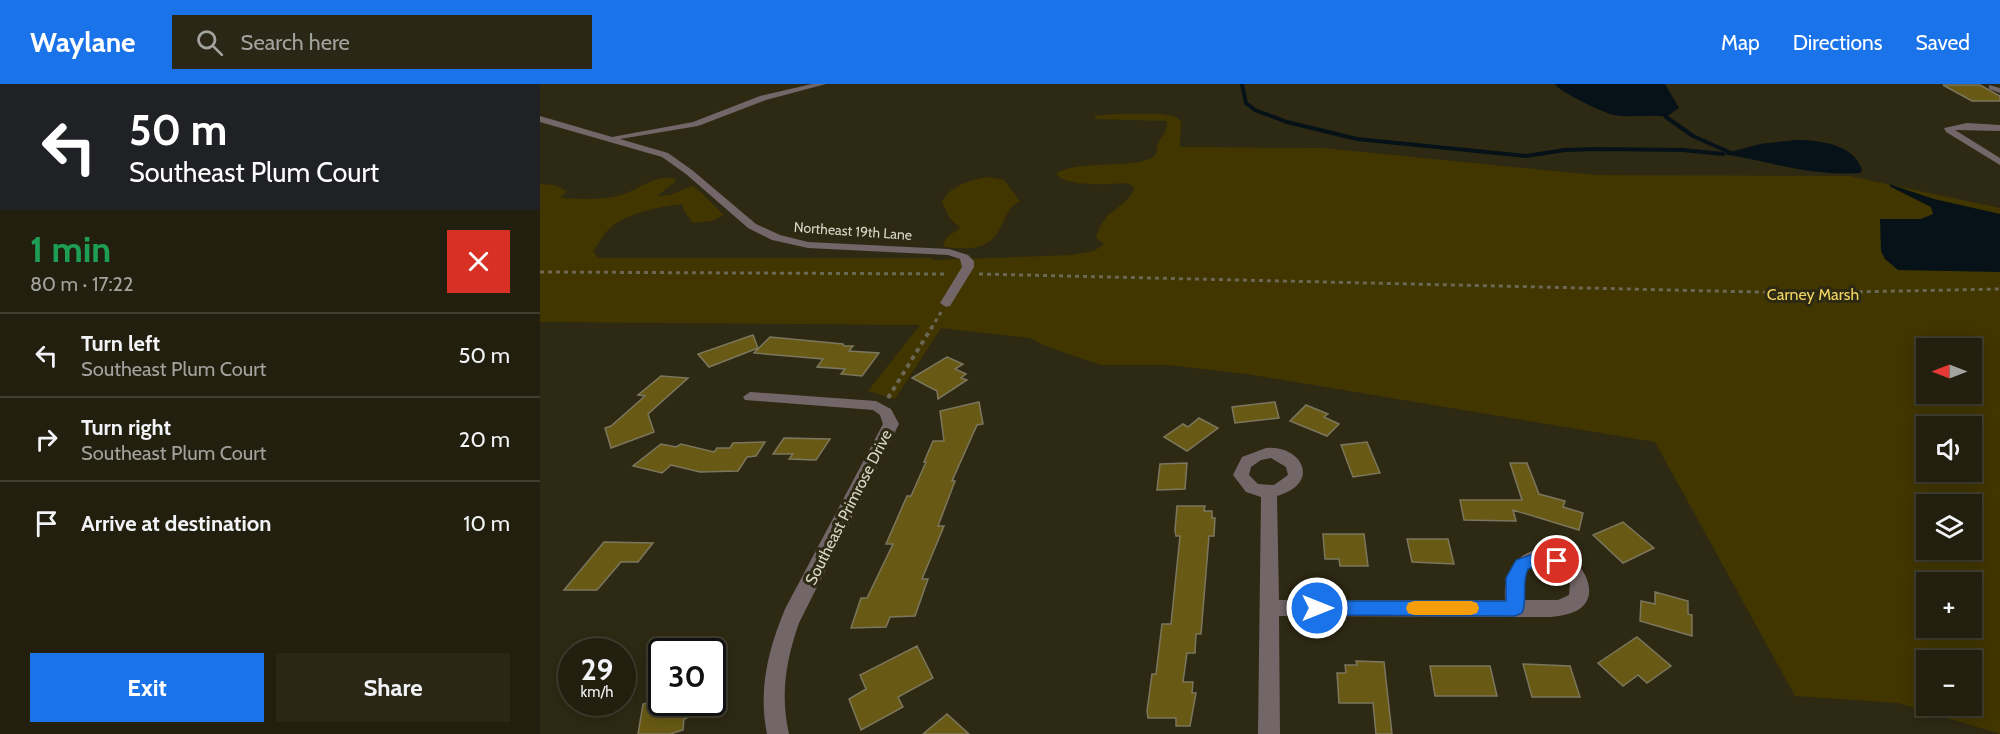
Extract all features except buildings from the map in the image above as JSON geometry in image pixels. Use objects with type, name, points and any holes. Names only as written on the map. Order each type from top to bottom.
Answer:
[{"type":"street","points":[[608,138],[695,124],[764,98],[822,84]]},
{"type":"street","name":"Northeast 19th Lane","points":[[540,119],[649,149],[671,158],[752,226],[776,238],[808,245],[957,254],[968,261],[965,274]]},
{"type":"street","points":[[2000,128],[1960,126],[1948,128],[1948,130],[2000,162]]},
{"type":"street","points":[[946,303],[965,274]]},
{"type":"street","name":"Southeast Primrose Drive","points":[[750,397],[880,408],[889,419],[889,430],[795,609],[782,644],[775,698],[778,734]]},
{"type":"street","points":[[1269,492],[1269,734]]},
{"type":"street","points":[[1268,608],[1515,608]]},
{"type":"path","points":[[540,272],[923,272],[1800,292],[2000,289]]},
{"type":"path","points":[[880,408],[903,377],[946,303]]},
{"type":"green space","name":"Carney Marsh","points":[[1115,114],[1161,114],[1177,117],[1181,122],[1180,147],[1323,148],[1595,175],[1849,176],[2000,208],[2000,734],[1941,716],[1982,716],[1982,650],[1916,650],[1916,708],[1898,703],[1795,696],[1655,442],[1247,374],[1167,365],[1101,365],[1045,346],[1030,338],[941,328],[895,399],[868,391],[920,325],[540,322],[540,184],[554,185],[567,191],[560,198],[596,199],[625,194],[660,179],[675,179],[675,182],[657,196],[670,195],[692,186],[724,215],[712,221],[693,223],[682,204],[642,212],[622,220],[607,231],[593,251],[598,258],[930,258],[934,260],[1072,255],[1094,251],[1104,244],[1096,238],[1104,220],[1126,201],[1134,188],[1129,183],[1080,183],[1056,174],[1065,169],[1078,167],[1148,160],[1157,152],[1157,146],[1167,126],[1167,121],[1095,119],[1095,116]]},
{"type":"green space","points":[[988,177],[1004,180],[1020,201],[1008,213],[998,232],[986,244],[971,248],[943,247],[946,238],[960,228],[949,217],[942,202],[956,187]]},
{"type":"shaded area","points":[[1555,84],[1665,84],[1679,108],[1666,117],[1614,115],[1573,97]]},
{"type":"shaded area","points":[[1796,140],[1815,141],[1844,149],[1858,161],[1862,170],[1860,173],[1824,172],[1791,168],[1723,154],[1760,144]]},
{"type":"shaded area","points":[[1889,184],[1934,199],[2000,214],[2000,272],[1898,270],[1885,259],[1881,251],[1880,219],[1921,219],[1933,214],[1931,207]]},
{"type":"waterway","points":[[1242,84],[1246,103],[1255,110],[1287,122],[1357,139],[1526,156],[1565,150],[1598,149],[1683,150],[1723,154]]},
{"type":"waterway","points":[[1666,117],[1693,136],[1731,153]]},
{"type":"slow traffic","points":[[1414,608],[1471,608]]},
{"type":"route","points":[[1317,608],[1515,608],[1515,578],[1518,568],[1529,560],[1557,561]]}]
